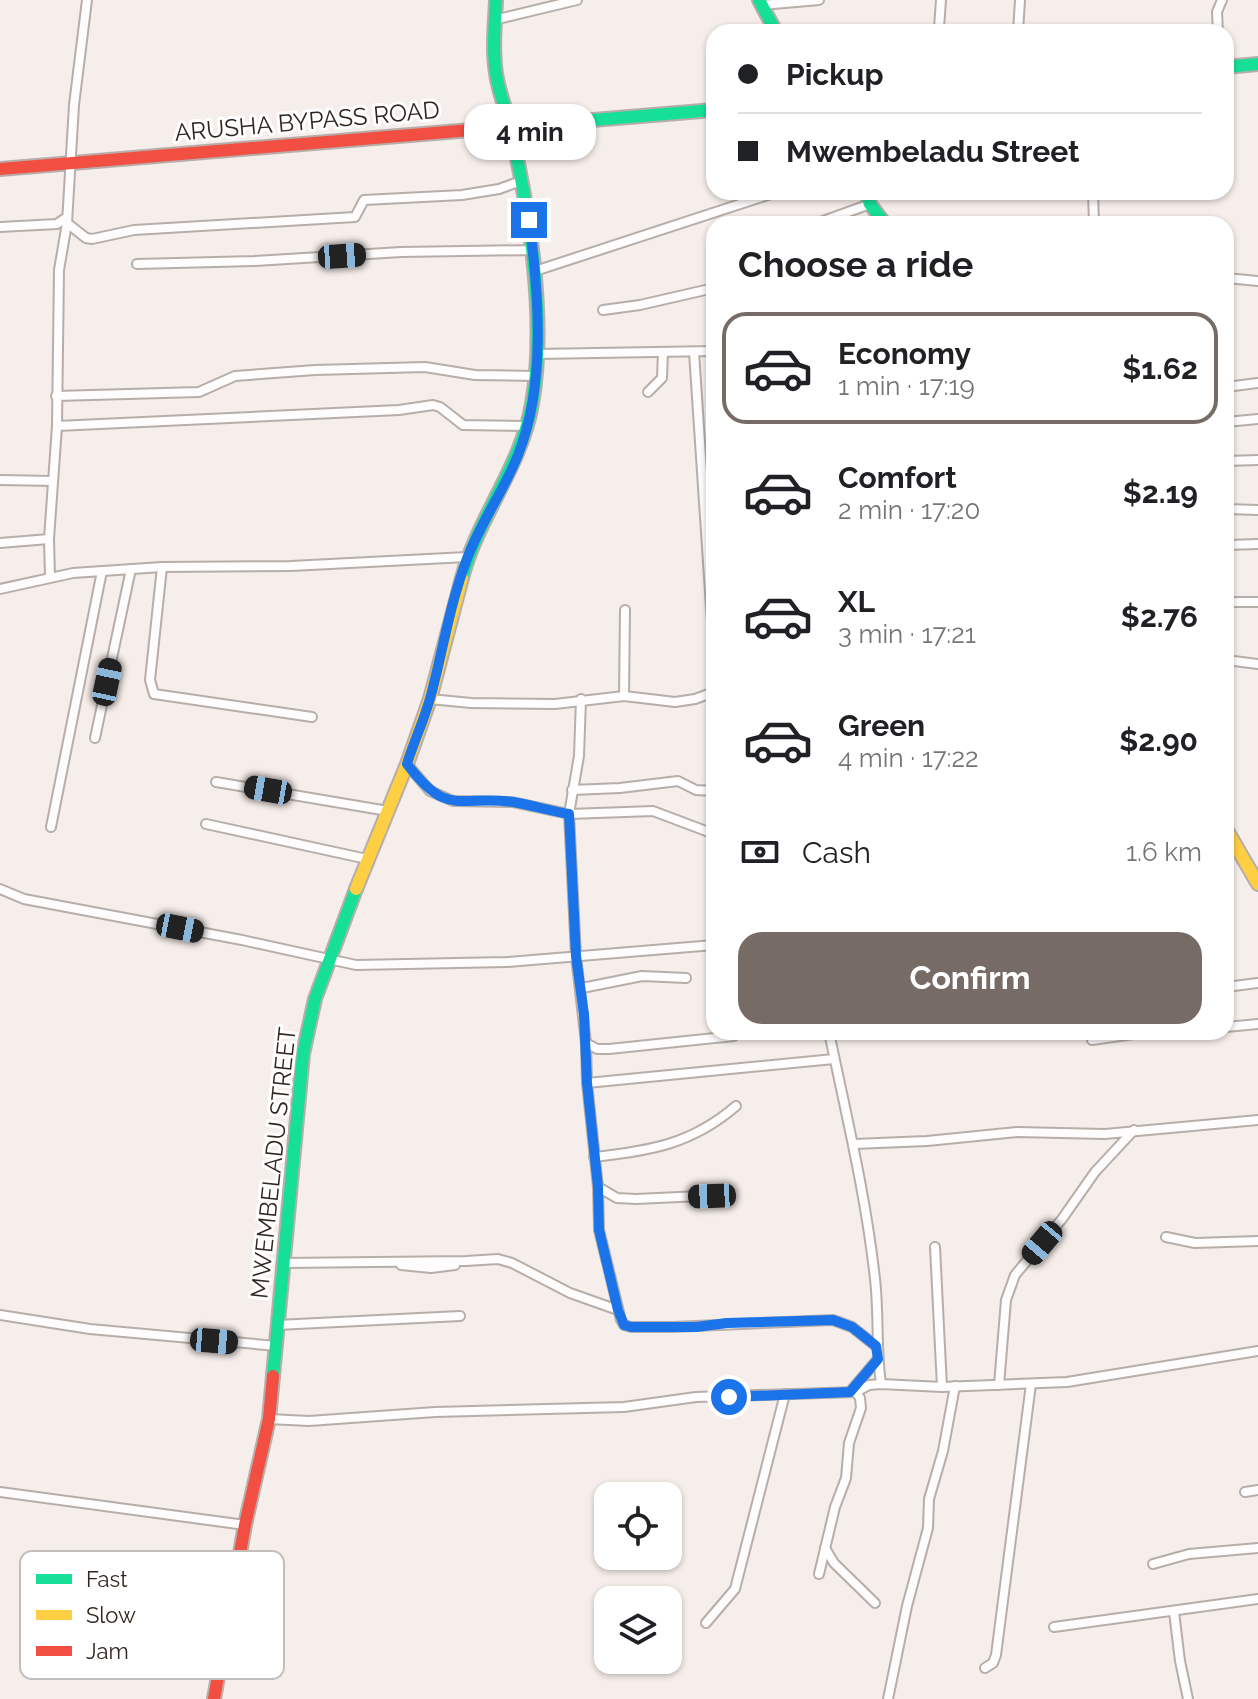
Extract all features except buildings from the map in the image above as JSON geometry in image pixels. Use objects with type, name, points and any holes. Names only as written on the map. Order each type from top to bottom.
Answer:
[{"type":"street","points":[[50,577],[49,539],[57,426],[59,270],[67,220],[74,105],[87,0]]},
{"type":"street","name":"MWEMBELADU STREET","points":[[240,1551],[269,1419],[285,1263],[295,1120],[303,1054],[315,999],[430,699],[467,557],[507,481],[528,426],[537,354],[535,271],[521,181],[496,75],[496,0]]},
{"type":"street","points":[[494,20],[577,0]]},
{"type":"street","points":[[772,24],[761,3],[819,0]]},
{"type":"street","points":[[940,24],[941,0]]},
{"type":"street","points":[[1018,24],[1020,0]]},
{"type":"street","points":[[1218,24],[1217,12],[1222,0]]},
{"type":"street","points":[[1234,66],[1258,64]]},
{"type":"street","name":"ARUSHA BYPASS ROAD","points":[[0,169],[706,111]]},
{"type":"street","points":[[67,220],[86,238],[92,239],[134,230],[355,217],[364,200],[462,195],[499,189],[521,181]]},
{"type":"street","points":[[535,271],[752,200]]},
{"type":"street","points":[[831,216],[864,200]]},
{"type":"street","points":[[0,236],[0,227],[57,224],[67,220]]},
{"type":"street","points":[[137,264],[401,252],[533,250]]},
{"type":"street","points":[[1234,279],[1258,281]]},
{"type":"street","points":[[603,310],[706,290]]},
{"type":"street","points":[[537,354],[706,351]]},
{"type":"street","points":[[648,392],[662,378],[663,352]]},
{"type":"street","points":[[694,352],[706,532]]},
{"type":"street","points":[[56,396],[199,392],[235,376],[315,370],[425,367],[475,375],[536,376]]},
{"type":"street","points":[[1234,386],[1258,383]]},
{"type":"street","points":[[57,426],[399,410],[433,405],[463,425],[528,426]]},
{"type":"street","points":[[1234,421],[1258,419]]},
{"type":"street","points":[[1234,461],[1258,460]]},
{"type":"street","points":[[0,480],[53,481]]},
{"type":"street","points":[[1234,509],[1258,510]]},
{"type":"street","points":[[0,543],[49,539]]},
{"type":"street","points":[[1234,545],[1258,544]]},
{"type":"street","points":[[0,589],[50,577],[131,569],[291,566],[467,557]]},
{"type":"street","points":[[162,567],[150,680],[154,694],[312,717]]},
{"type":"street","points":[[95,738],[131,569]]},
{"type":"street","points":[[51,827],[102,571]]},
{"type":"street","points":[[1234,602],[1258,602]]},
{"type":"street","points":[[624,696],[625,610]]},
{"type":"street","points":[[1234,661],[1258,664]]},
{"type":"street","points":[[430,699],[555,704],[624,696],[675,702],[706,695]]},
{"type":"street","points":[[581,699],[579,756],[569,814],[576,956],[582,988],[599,1230],[624,1325],[696,1327],[727,1323],[833,1320],[852,1327],[876,1346]]},
{"type":"street","points":[[407,764],[430,791],[453,801],[512,802],[569,814],[653,811],[706,831]]},
{"type":"street","points":[[572,790],[678,781],[696,790],[706,791]]},
{"type":"street","points":[[216,782],[388,811]]},
{"type":"street","points":[[206,824],[367,859]]},
{"type":"street","points":[[1234,843],[1258,884]]},
{"type":"street","points":[[0,889],[24,899],[356,965],[418,965],[706,946]]},
{"type":"street","points":[[582,988],[642,976],[686,978]]},
{"type":"street","points":[[1234,986],[1258,983]]},
{"type":"street","points":[[1234,1026],[1258,1024]]},
{"type":"street","points":[[586,1043],[597,1049],[609,1049],[706,1039]]},
{"type":"street","points":[[830,1040],[854,1144],[875,1279],[876,1346],[881,1384]]},
{"type":"street","points":[[587,1083],[834,1059]]},
{"type":"street","points":[[594,1157],[642,1152],[705,1131],[736,1106]]},
{"type":"street","points":[[854,1144],[1017,1132],[1105,1134],[1258,1120]]},
{"type":"street","points":[[999,1385],[1006,1300],[1015,1275],[1062,1219],[1095,1172],[1134,1130]]},
{"type":"street","points":[[598,1187],[609,1195],[636,1199],[722,1195]]},
{"type":"street","points":[[1166,1237],[1195,1243],[1258,1241]]},
{"type":"street","points":[[935,1247],[942,1387]]},
{"type":"street","points":[[285,1263],[507,1261],[570,1293],[618,1310]]},
{"type":"street","points":[[0,1315],[90,1329],[277,1346]]},
{"type":"street","points":[[277,1325],[460,1316]]},
{"type":"street","points":[[269,1419],[309,1421],[435,1412],[624,1407],[696,1397],[853,1392],[881,1384],[942,1387],[1031,1384],[1091,1379],[1258,1351]]},
{"type":"street","points":[[853,1392],[878,1359]]},
{"type":"street","points":[[985,1668],[993,1663],[996,1655],[1031,1384]]},
{"type":"street","points":[[888,1699],[907,1606],[928,1528],[929,1499],[943,1451],[955,1386]]},
{"type":"street","points":[[819,1574],[835,1507],[846,1478],[849,1443],[861,1408],[860,1398],[853,1392]]},
{"type":"street","points":[[706,1623],[735,1589],[785,1394]]},
{"type":"street","points":[[1245,1492],[1258,1490]]},
{"type":"street","points":[[0,1492],[245,1525]]},
{"type":"street","points":[[824,1547],[834,1563],[875,1603]]},
{"type":"street","points":[[1153,1564],[1189,1554],[1258,1548]]},
{"type":"street","points":[[1054,1627],[1258,1599]]},
{"type":"street","points":[[1174,1612],[1188,1699]]},
{"type":"street","name":"MWEMBELADU STREET","points":[[214,1699],[218,1679]]},
{"type":"traffic: fast","points":[[462,578],[478,534],[519,449],[532,404],[536,371],[538,337],[534,264],[517,158],[496,73],[496,0]]},
{"type":"traffic: fast","points":[[759,0],[772,24]]},
{"type":"traffic: fast","points":[[1234,66],[1258,64]]},
{"type":"traffic: fast","points":[[471,130],[706,111]]},
{"type":"traffic: fast","points":[[869,200],[879,216]]},
{"type":"traffic: fast","points":[[273,1376],[303,1054],[315,999],[356,889]]},
{"type":"traffic: slow","points":[[356,889],[430,699],[462,578]]},
{"type":"traffic: slow","points":[[1234,843],[1258,884]]},
{"type":"traffic: jam","points":[[0,169],[471,130]]},
{"type":"traffic: jam","points":[[240,1551],[269,1419],[273,1376]]},
{"type":"traffic: jam","points":[[214,1699],[218,1679]]},
{"type":"route","points":[[529,220],[535,271],[537,354],[528,426],[507,481],[467,557],[430,699],[407,764],[430,791],[440,797],[469,803],[512,802],[569,814],[576,956],[582,988],[599,1230],[624,1325],[696,1327],[745,1322],[833,1320],[852,1327],[876,1346],[878,1359],[850,1392],[729,1397]]}]
